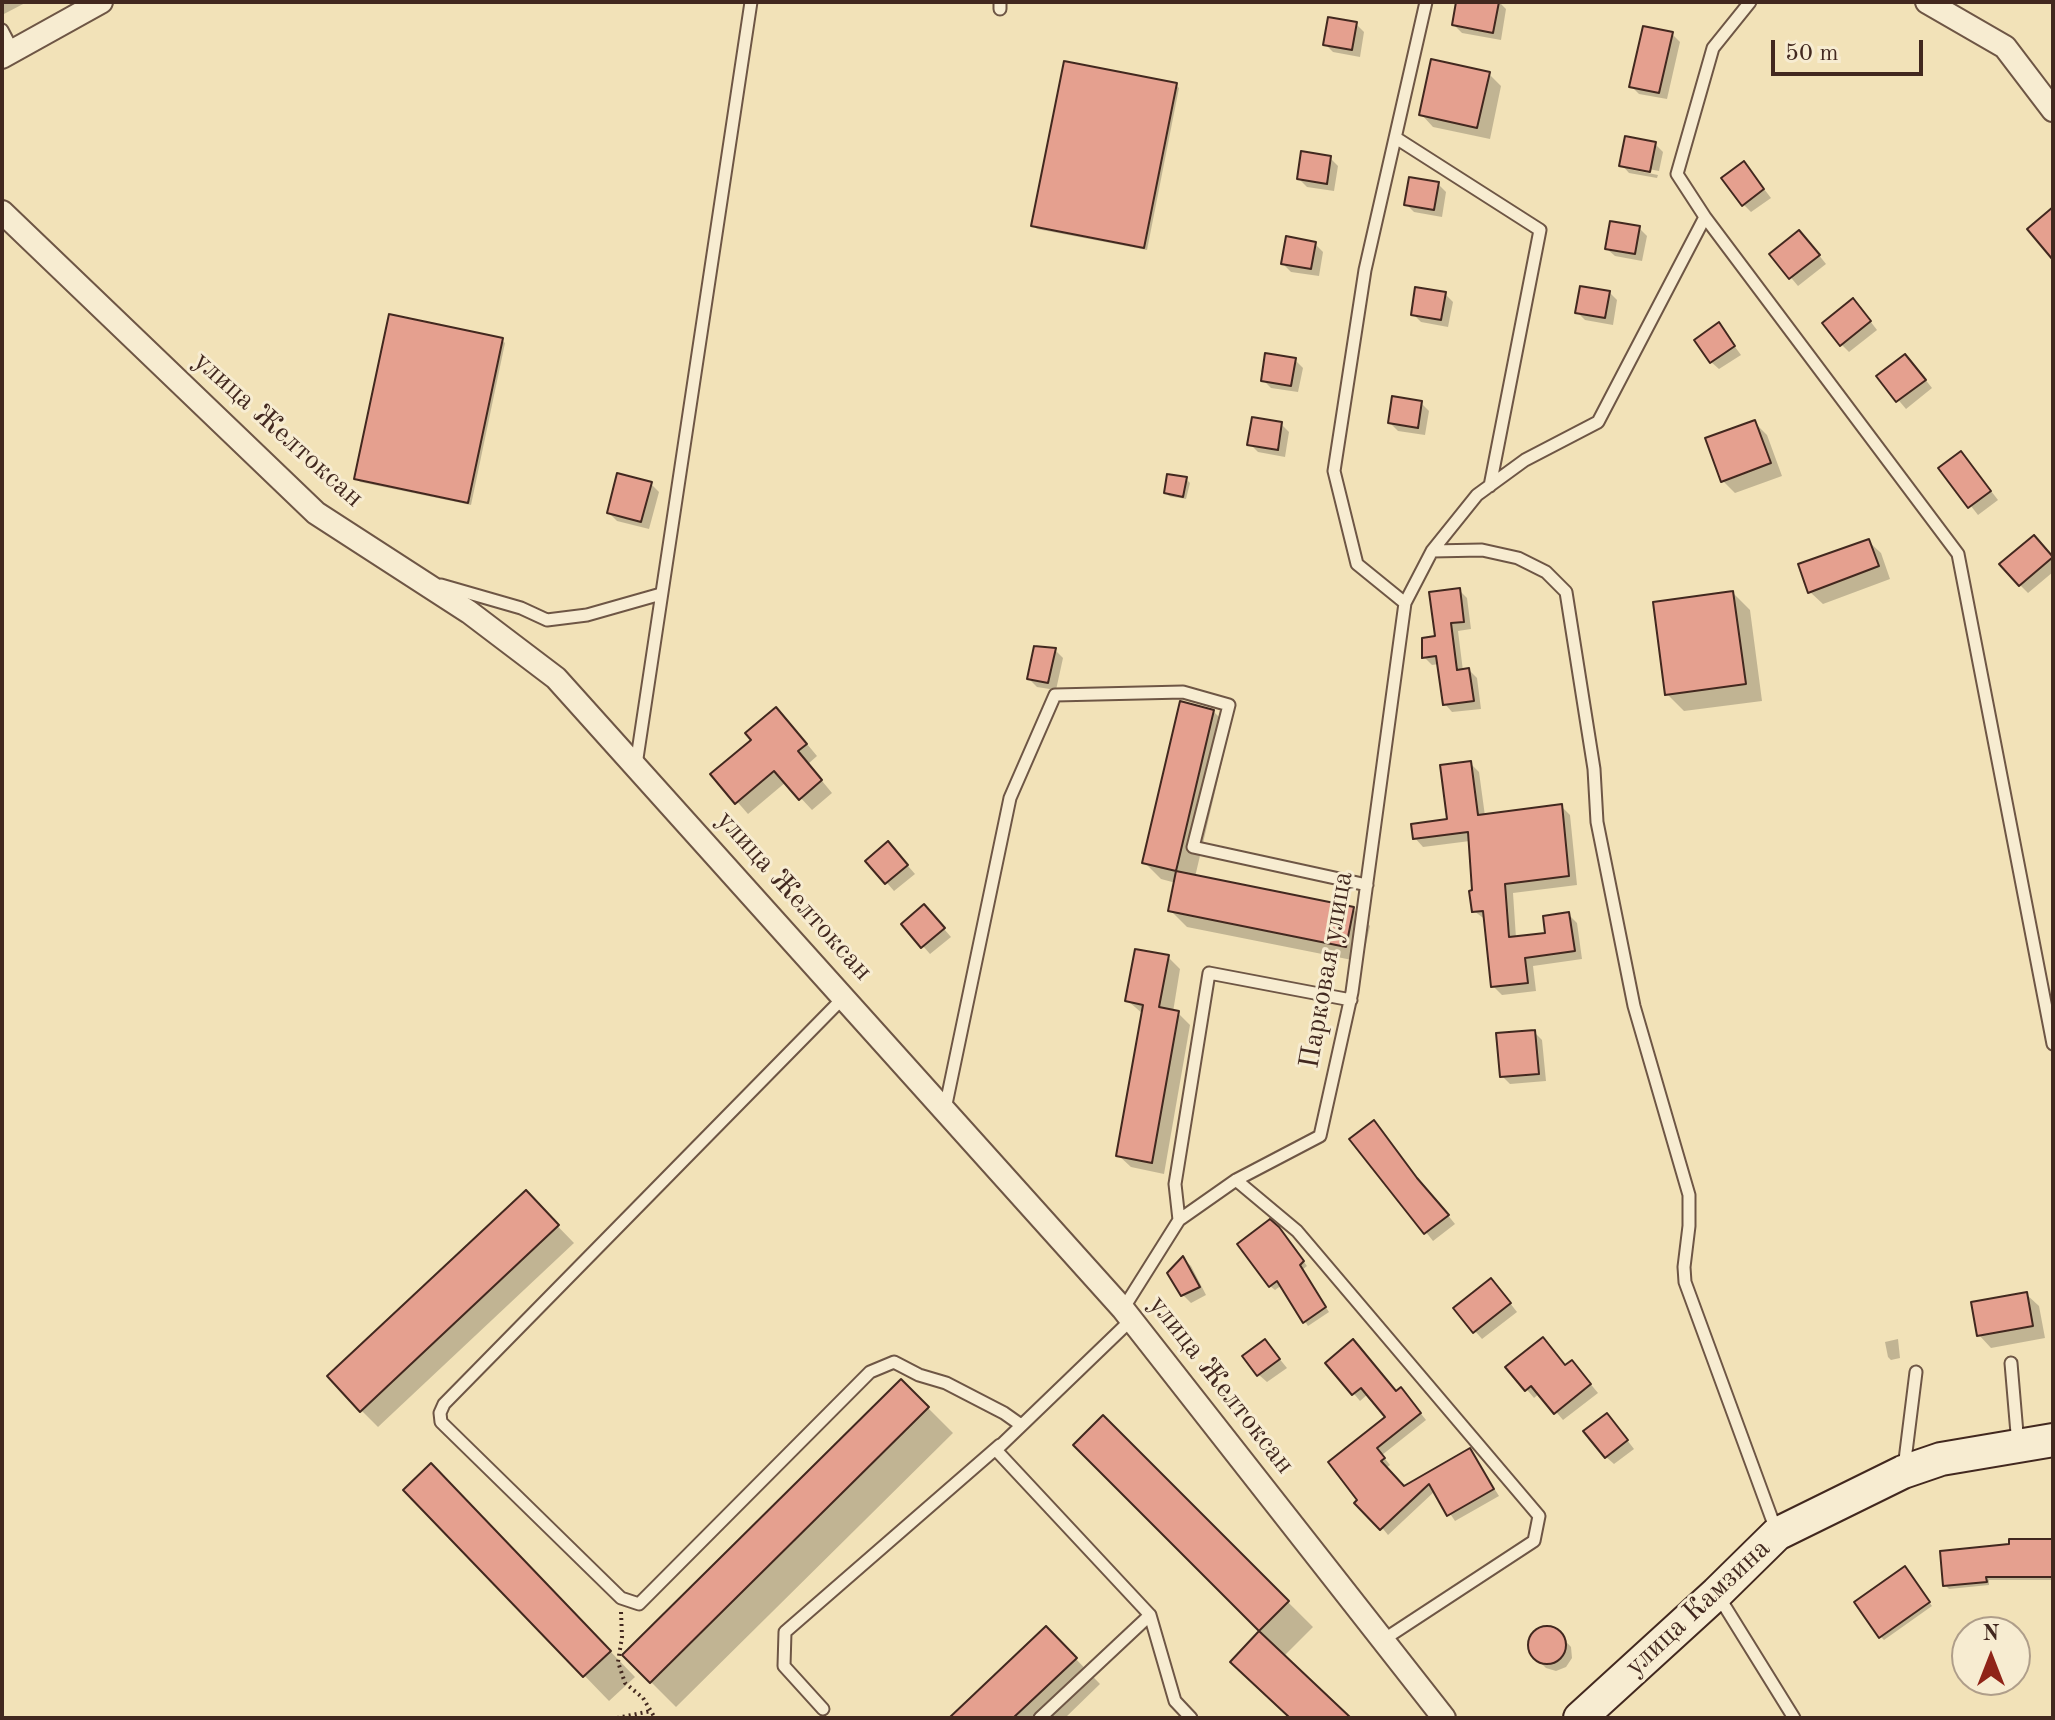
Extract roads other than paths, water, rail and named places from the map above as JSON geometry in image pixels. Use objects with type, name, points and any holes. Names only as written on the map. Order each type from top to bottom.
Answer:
[{"type":"street","points":[[8,54],[101,2]]},
{"type":"street","points":[[1927,2],[2005,47],[2053,110]]},
{"type":"street","name":"улица Желтоксан","points":[[2,212],[316,513],[469,612],[556,678],[1127,1314],[1444,1718]]},
{"type":"street","name":"улица Камзина","points":[[1580,1718],[1777,1534],[1903,1472],[1941,1459],[2053,1440]]},
{"type":"lane","points":[[635,765],[751,2]]},
{"type":"lane","points":[[1405,603],[1357,564],[1334,471],[1365,270],[1426,2]]},
{"type":"lane","points":[[1750,2],[1713,48],[1677,174],[1705,217],[1958,554],[2053,1044]]},
{"type":"lane","points":[[2,30],[8,54]]},
{"type":"lane","points":[[1396,138],[1540,230],[1490,486]]},
{"type":"lane","name":"Парковая улица","points":[[823,1709],[784,1666],[785,1632],[1021,1425],[1127,1314],[1179,1220],[1236,1180],[1320,1136],[1351,1000],[1405,603],[1432,551],[1477,495],[1525,460],[1598,422],[1705,217]]},
{"type":"lane","points":[[1432,551],[1482,550],[1518,558],[1546,572],[1566,592],[1594,769],[1597,822],[1634,1006],[1689,1195],[1685,1282],[1777,1534]]},
{"type":"lane","points":[[418,579],[521,608],[547,620],[587,615],[661,594]]},
{"type":"lane","points":[[945,1109],[1010,798],[1055,695],[1183,692],[1229,705],[1193,847],[1367,885]]},
{"type":"lane","points":[[1179,1220],[1175,1184],[1209,973],[1351,1000]]},
{"type":"lane","points":[[845,997],[444,1404],[440,1413],[441,1422],[621,1598],[639,1604],[870,1372],[894,1362],[919,1375],[946,1383],[1021,1425]]},
{"type":"lane","points":[[1236,1180],[1297,1231],[1539,1516],[1534,1541],[1383,1640]]},
{"type":"lane","points":[[2011,1363],[2018,1446]]},
{"type":"lane","points":[[1903,1472],[1916,1372]]},
{"type":"lane","points":[[1009,1436],[996,1450],[1150,1615],[1175,1701],[1191,1718]]},
{"type":"lane","points":[[1717,1593],[1794,1718]]},
{"type":"lane","points":[[1040,1718],[1150,1615]]}]
